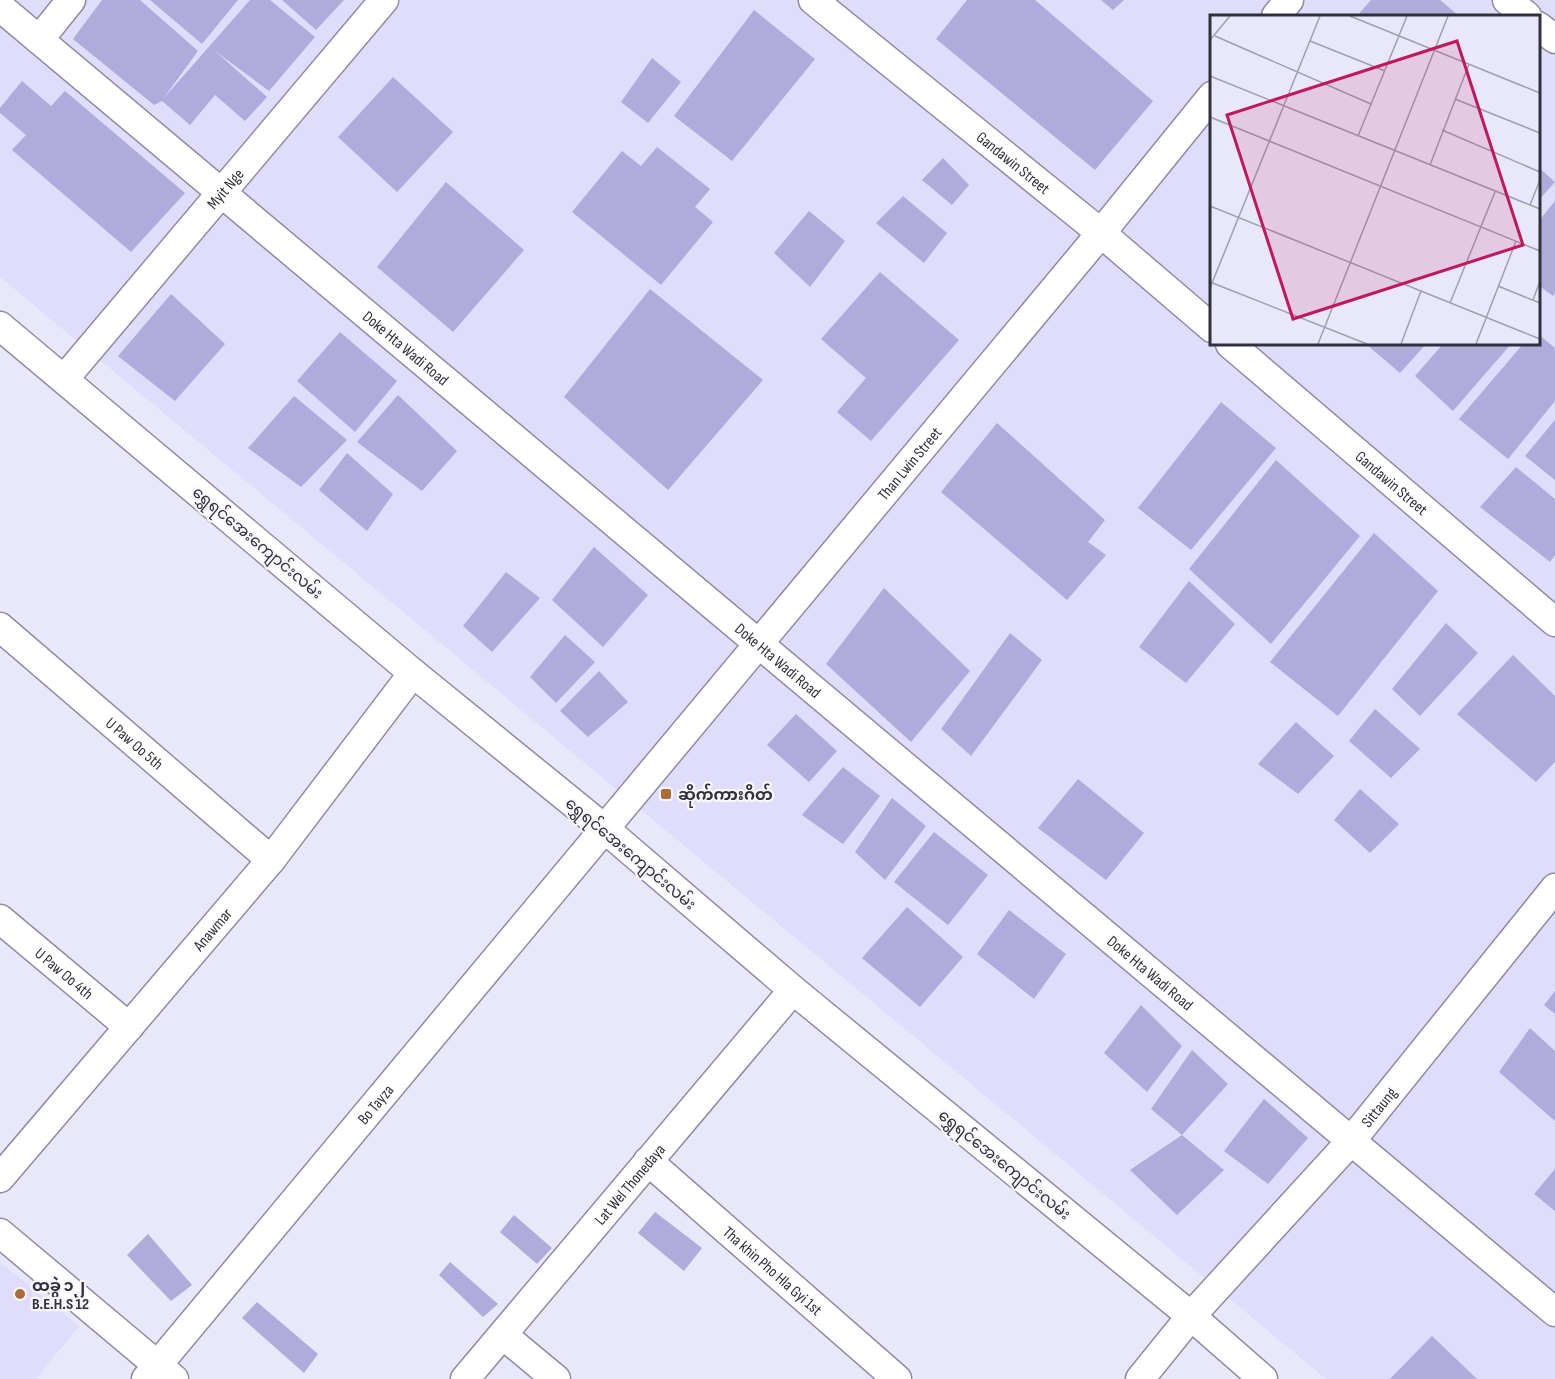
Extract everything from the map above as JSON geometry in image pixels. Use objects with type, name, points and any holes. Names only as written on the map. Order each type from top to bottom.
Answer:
[{"type":"street","points":[[39,40],[71,0]]},
{"type":"street","name":"Myit Nge","points":[[64,378],[384,0]]},
{"type":"street","name":"Gandawin Street","points":[[813,0],[1101,234],[1210,326]]},
{"type":"street","points":[[1277,15],[1289,0]]},
{"type":"street","points":[[1507,0],[1526,15]]},
{"type":"street","name":"Doke Hta Wadi Road","points":[[0,7],[1555,1312]]},
{"type":"street","points":[[1540,27],[1555,39]]},
{"type":"street","name":"Than Lwin Street","points":[[605,829],[1101,234],[1210,98]]},
{"type":"street","name":"ရွှေရင်အေးကျောင်းလမ်း","points":[[0,326],[413,673],[605,829],[793,990],[1191,1317],[1263,1379]]},
{"type":"street","name":"Gandawin Street","points":[[1231,345],[1555,622]]},
{"type":"street","name":"U Paw Oo 5th","points":[[0,627],[271,860]]},
{"type":"street","name":"Anawmar","points":[[0,1178],[271,860],[413,673]]},
{"type":"street","name":"Bo Tayza","points":[[159,1374],[605,829]]},
{"type":"street","name":"Sittaung","points":[[1140,1379],[1191,1317],[1351,1141],[1555,888]]},
{"type":"street","name":"U Paw Oo 4th","points":[[0,919],[129,1027]]},
{"type":"street","name":"Lat Wel Thonedaya","points":[[465,1379],[793,990]]},
{"type":"street","name":"Tha khin Pho Hla Gyi 1st","points":[[648,1161],[897,1379]]},
{"type":"street","points":[[0,1233],[159,1374]]},
{"type":"street","points":[[503,1335],[556,1379]]},
{"type":"shaded area","points":[[0,0],[1555,0],[1555,1379],[1326,1379],[0,277]]},
{"type":"shaded area","name":"ထခွဲ ၁၂ B.E.H.S 12","points":[[0,1262],[79,1326],[36,1379],[0,1379]]},
{"type":"building","points":[[102,0],[140,0],[198,51],[163,99],[250,0],[270,0],[315,37],[269,91],[215,51],[267,97],[245,121],[215,95],[190,125],[162,101],[154,105],[73,39]]},
{"type":"building","points":[[150,0],[238,0],[202,44]]},
{"type":"building","points":[[282,0],[344,0],[316,30]]},
{"type":"building","points":[[967,0],[1035,0],[1153,101],[1095,170],[936,39]]},
{"type":"building","points":[[1101,0],[1124,0],[1113,10]]},
{"type":"building","points":[[1371,0],[1440,0],[1458,15],[1358,15]]},
{"type":"building","points":[[754,10],[815,59],[732,161],[674,116]]},
{"type":"building","points":[[652,58],[681,82],[648,123],[621,102]]},
{"type":"building","points":[[393,77],[453,132],[397,192],[338,137]]},
{"type":"building","points":[[22,81],[51,106],[65,91],[185,193],[131,252],[12,150],[26,135],[0,113],[0,108]]},
{"type":"building","points":[[657,147],[710,189],[695,207],[713,222],[661,285],[572,212],[622,151],[641,166]]},
{"type":"building","points":[[943,158],[969,185],[952,205],[922,180]]},
{"type":"building","points":[[1540,169],[1555,182],[1540,199]]},
{"type":"building","points":[[446,182],[524,250],[453,332],[377,267]]},
{"type":"building","points":[[903,196],[947,233],[924,263],[876,223]]},
{"type":"building","points":[[1555,201],[1555,293],[1553,296],[1540,286],[1540,220]]},
{"type":"building","points":[[809,211],[845,241],[810,287],[774,253]]},
{"type":"building","points":[[880,272],[959,340],[871,441],[837,412],[866,378],[821,339]]},
{"type":"building","points":[[650,289],[763,380],[668,490],[564,397]]},
{"type":"building","points":[[171,294],[225,344],[175,401],[118,356]]},
{"type":"building","points":[[340,332],[397,381],[355,432],[297,381]]},
{"type":"building","points":[[1540,336],[1555,348],[1555,401],[1508,459],[1459,419],[1522,345],[1540,345]]},
{"type":"building","points":[[1367,345],[1425,345],[1400,373]]},
{"type":"building","points":[[1442,345],[1510,345],[1453,411],[1415,376]]},
{"type":"building","points":[[398,395],[457,451],[422,491],[357,442]]},
{"type":"building","points":[[294,396],[347,440],[301,487],[248,448]]},
{"type":"building","points":[[1221,402],[1276,448],[1191,550],[1138,508]]},
{"type":"building","points":[[1555,420],[1555,480],[1525,456]]},
{"type":"building","points":[[997,423],[1105,520],[1088,542],[1106,555],[1067,600],[941,492]]},
{"type":"building","points":[[347,453],[393,494],[367,531],[319,490]]},
{"type":"building","points":[[1276,460],[1360,536],[1271,644],[1189,569]]},
{"type":"building","points":[[1516,467],[1555,499],[1555,555],[1550,562],[1480,507]]},
{"type":"building","points":[[1374,533],[1438,591],[1338,716],[1270,662]]},
{"type":"building","points":[[594,547],[648,595],[603,647],[552,600]]},
{"type":"building","points":[[506,572],[540,598],[492,652],[463,626]]},
{"type":"building","points":[[1189,581],[1235,624],[1186,683],[1139,647]]},
{"type":"building","points":[[884,588],[970,671],[911,742],[826,664]]},
{"type":"building","points":[[1446,623],[1478,653],[1420,716],[1392,689]]},
{"type":"building","points":[[1010,633],[1042,660],[971,756],[941,729]]},
{"type":"building","points":[[565,635],[595,662],[556,703],[530,677]]},
{"type":"building","points":[[1513,655],[1555,696],[1555,762],[1536,782],[1457,714]]},
{"type":"building","points":[[599,671],[628,702],[588,737],[560,711]]},
{"type":"building","points":[[1375,709],[1420,749],[1391,778],[1349,741]]},
{"type":"building","points":[[796,714],[837,751],[809,782],[767,745]]},
{"type":"building","points":[[1296,722],[1334,756],[1298,794],[1258,764]]},
{"type":"building","points":[[843,767],[880,796],[843,844],[802,815]]},
{"type":"building","points":[[1078,779],[1144,833],[1106,880],[1038,828]]},
{"type":"building","points":[[1360,789],[1399,824],[1370,853],[1334,820]]},
{"type":"building","points":[[892,798],[926,826],[885,880],[855,852]]},
{"type":"building","points":[[934,832],[988,875],[948,925],[894,882]]},
{"type":"building","points":[[907,907],[963,957],[920,1007],[862,958]]},
{"type":"building","points":[[1009,910],[1066,954],[1034,999],[977,954]]},
{"type":"building","points":[[1555,991],[1555,1014],[1544,1005]]},
{"type":"building","points":[[1141,1005],[1182,1046],[1147,1092],[1104,1053]]},
{"type":"building","points":[[1530,1028],[1555,1051],[1555,1121],[1499,1072]]},
{"type":"building","points":[[1192,1050],[1228,1084],[1182,1135],[1151,1109]]},
{"type":"building","points":[[1264,1099],[1308,1138],[1268,1184],[1224,1151]]},
{"type":"building","points":[[1182,1135],[1224,1170],[1177,1215],[1130,1170]]},
{"type":"building","points":[[1555,1169],[1555,1211],[1534,1194]]},
{"type":"building","points":[[655,1212],[702,1248],[684,1271],[638,1233]]},
{"type":"building","points":[[514,1215],[552,1248],[537,1264],[500,1232]]},
{"type":"building","points":[[148,1234],[192,1285],[171,1301],[127,1255]]},
{"type":"building","points":[[450,1262],[498,1304],[483,1317],[439,1275]]},
{"type":"building","points":[[257,1302],[318,1354],[304,1373],[242,1318]]},
{"type":"building","points":[[1432,1336],[1477,1379],[1390,1379]]},
{"type":"place","name":"ဆိုက်ကားဂိတ်","points":[[666,794]]},
{"type":"place","name":"ထခွဲ ၁၂ B.E.H.S 12","points":[[20,1294]]}]
